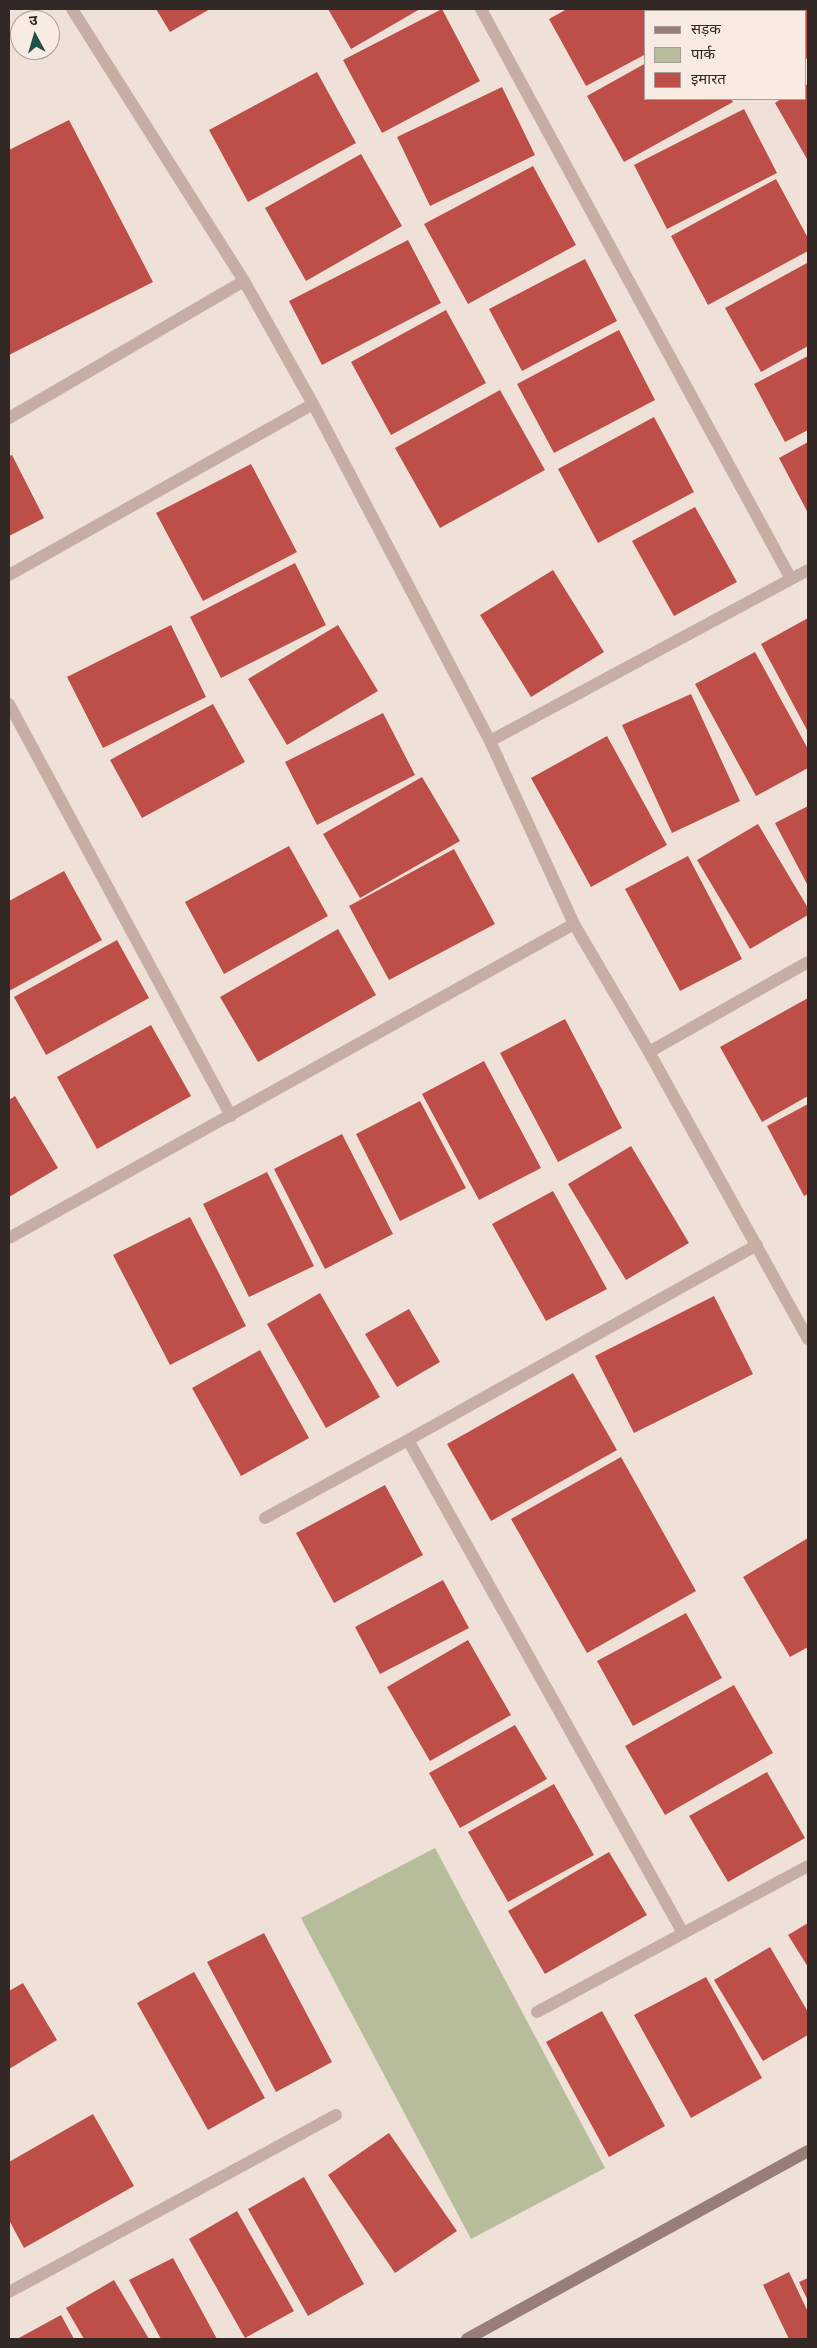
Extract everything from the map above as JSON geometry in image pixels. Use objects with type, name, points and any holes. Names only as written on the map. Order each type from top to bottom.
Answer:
[{"type":"street","points":[[72,9],[244,281],[314,404],[490,741],[574,924],[649,1052],[808,1339]]},
{"type":"street","points":[[481,9],[792,579]]},
{"type":"street","points":[[9,418],[244,281]]},
{"type":"street","points":[[9,575],[314,404]]},
{"type":"street","points":[[490,741],[808,570]]},
{"type":"street","points":[[9,704],[231,1116]]},
{"type":"street","points":[[9,1238],[574,924]]},
{"type":"street","points":[[649,1052],[808,962]]},
{"type":"street","points":[[265,1518],[757,1245]]},
{"type":"street","points":[[408,1440],[683,1933]]},
{"type":"street","points":[[537,2012],[808,1866]]},
{"type":"street","points":[[9,2292],[336,2115]]},
{"type":"street","points":[[467,2339],[808,2151]]},
{"type":"green space","points":[[435,1848],[605,2168],[471,2239],[301,1918]]},
{"type":"building","points":[[156,9],[210,9],[170,32]]},
{"type":"building","points":[[328,9],[420,9],[351,49]]},
{"type":"building","points":[[442,9],[480,81],[382,133],[343,60]]},
{"type":"building","points":[[567,9],[667,10],[644,10],[644,55],[586,86],[549,19]]},
{"type":"building","points":[[808,9],[808,58],[807,10],[740,10]]},
{"type":"building","points":[[644,64],[644,100],[732,100],[733,102],[624,162],[587,96]]},
{"type":"building","points":[[317,72],[356,143],[248,202],[209,130]]},
{"type":"building","points":[[808,84],[807,159],[775,103],[780,100],[807,100]]},
{"type":"building","points":[[502,87],[535,155],[430,206],[397,137]]},
{"type":"building","points":[[744,109],[777,173],[667,229],[634,165]]},
{"type":"building","points":[[69,120],[153,282],[9,355],[9,150]]},
{"type":"building","points":[[361,154],[402,226],[306,281],[265,208]]},
{"type":"building","points":[[533,166],[576,245],[468,304],[424,224]]},
{"type":"building","points":[[776,179],[808,238],[808,251],[708,305],[671,236]]},
{"type":"building","points":[[408,240],[441,303],[322,365],[289,301]]},
{"type":"building","points":[[585,259],[617,321],[522,371],[489,309]]},
{"type":"building","points":[[807,263],[808,346],[761,372],[725,308]]},
{"type":"building","points":[[446,310],[486,383],[391,435],[351,362]]},
{"type":"building","points":[[619,330],[655,400],[554,453],[517,384]]},
{"type":"building","points":[[808,356],[808,430],[785,442],[754,384]]},
{"type":"building","points":[[500,390],[545,470],[440,528],[395,448]]},
{"type":"building","points":[[654,417],[694,492],[598,543],[558,469]]},
{"type":"building","points":[[808,442],[808,513],[779,458]]},
{"type":"building","points":[[12,455],[44,518],[9,536],[9,456]]},
{"type":"building","points":[[251,464],[297,552],[203,601],[156,513]]},
{"type":"building","points":[[695,507],[737,582],[674,616],[632,541]]},
{"type":"building","points":[[295,563],[326,625],[221,678],[190,617]]},
{"type":"building","points":[[553,570],[604,652],[531,697],[480,615]]},
{"type":"building","points":[[808,618],[808,732],[761,644]]},
{"type":"building","points":[[171,625],[206,697],[103,748],[67,677]]},
{"type":"building","points":[[338,625],[378,691],[287,745],[248,679]]},
{"type":"building","points":[[755,652],[808,749],[808,768],[756,796],[695,684]]},
{"type":"building","points":[[691,694],[740,801],[672,833],[622,725]]},
{"type":"building","points":[[213,704],[245,762],[142,818],[110,760]]},
{"type":"building","points":[[383,713],[415,775],[317,825],[285,762]]},
{"type":"building","points":[[607,736],[667,845],[591,887],[531,778]]},
{"type":"building","points":[[422,777],[460,841],[360,898],[323,834]]},
{"type":"building","points":[[808,806],[808,886],[775,823]]},
{"type":"building","points":[[758,824],[808,908],[808,915],[750,949],[697,860]]},
{"type":"building","points":[[289,846],[328,916],[224,974],[185,902]]},
{"type":"building","points":[[454,849],[495,924],[389,980],[349,906]]},
{"type":"building","points":[[688,856],[742,959],[680,991],[625,889]]},
{"type":"building","points":[[64,871],[102,940],[9,991],[9,901]]},
{"type":"building","points":[[338,929],[376,995],[258,1062],[220,997]]},
{"type":"building","points":[[117,940],[149,998],[46,1055],[14,997]]},
{"type":"building","points":[[808,998],[808,1096],[762,1122],[720,1047]]},
{"type":"building","points":[[565,1019],[622,1128],[558,1162],[500,1053]]},
{"type":"building","points":[[151,1025],[191,1096],[97,1149],[57,1077]]},
{"type":"building","points":[[484,1061],[541,1168],[479,1200],[422,1094]]},
{"type":"building","points":[[15,1096],[58,1168],[9,1197],[9,1100]]},
{"type":"building","points":[[420,1101],[466,1188],[400,1221],[356,1134]]},
{"type":"building","points":[[808,1104],[808,1194],[804,1196],[767,1126]]},
{"type":"building","points":[[342,1134],[393,1234],[325,1269],[274,1169]]},
{"type":"building","points":[[631,1146],[689,1243],[626,1280],[568,1184]]},
{"type":"building","points":[[267,1172],[314,1266],[249,1297],[203,1204]]},
{"type":"building","points":[[553,1191],[607,1289],[546,1321],[492,1224]]},
{"type":"building","points":[[190,1217],[246,1326],[170,1365],[113,1255]]},
{"type":"building","points":[[320,1293],[380,1397],[326,1428],[267,1324]]},
{"type":"building","points":[[714,1296],[753,1374],[634,1433],[595,1356]]},
{"type":"building","points":[[409,1309],[440,1362],[397,1387],[365,1334]]},
{"type":"building","points":[[260,1350],[309,1438],[241,1476],[192,1388]]},
{"type":"building","points":[[573,1373],[617,1450],[491,1521],[447,1444]]},
{"type":"building","points":[[621,1457],[696,1591],[587,1653],[511,1519]]},
{"type":"building","points":[[385,1485],[423,1555],[334,1603],[296,1533]]},
{"type":"building","points":[[808,1538],[808,1647],[790,1657],[743,1577]]},
{"type":"building","points":[[443,1580],[469,1628],[380,1674],[355,1627]]},
{"type":"building","points":[[686,1613],[722,1678],[633,1726],[597,1661]]},
{"type":"building","points":[[468,1640],[511,1715],[430,1761],[387,1687]]},
{"type":"building","points":[[734,1685],[773,1753],[665,1815],[625,1746]]},
{"type":"building","points":[[515,1725],[547,1779],[460,1828],[429,1773]]},
{"type":"building","points":[[767,1772],[805,1838],[728,1882],[689,1816]]},
{"type":"building","points":[[554,1784],[594,1855],[508,1902],[468,1832]]},
{"type":"building","points":[[609,1852],[647,1915],[545,1974],[508,1911]]},
{"type":"building","points":[[808,1923],[808,1967],[788,1935]]},
{"type":"building","points":[[264,1933],[332,2062],[276,2092],[207,1962]]},
{"type":"building","points":[[770,1947],[808,2012],[808,2035],[763,2061],[714,1980]]},
{"type":"building","points":[[194,1972],[265,2098],[208,2130],[137,2003]]},
{"type":"building","points":[[706,1977],[762,2078],[691,2118],[634,2015]]},
{"type":"building","points":[[23,1983],[57,2040],[9,2069],[9,1991]]},
{"type":"building","points":[[602,2011],[665,2126],[609,2157],[546,2042]]},
{"type":"building","points":[[93,2114],[134,2186],[24,2248],[9,2220],[9,2162]]},
{"type":"building","points":[[389,2133],[457,2231],[395,2273],[328,2175]]},
{"type":"building","points":[[304,2177],[364,2284],[308,2316],[248,2209]]},
{"type":"building","points":[[237,2211],[294,2311],[245,2338],[189,2239]]},
{"type":"building","points":[[173,2258],[217,2339],[161,2339],[129,2280]]},
{"type":"building","points":[[789,2272],[808,2312],[808,2339],[789,2339],[763,2285]]},
{"type":"building","points":[[808,2278],[808,2301],[799,2282]]},
{"type":"building","points":[[114,2280],[149,2339],[84,2339],[66,2308]]},
{"type":"building","points":[[61,2315],[74,2339],[17,2339]]}]
